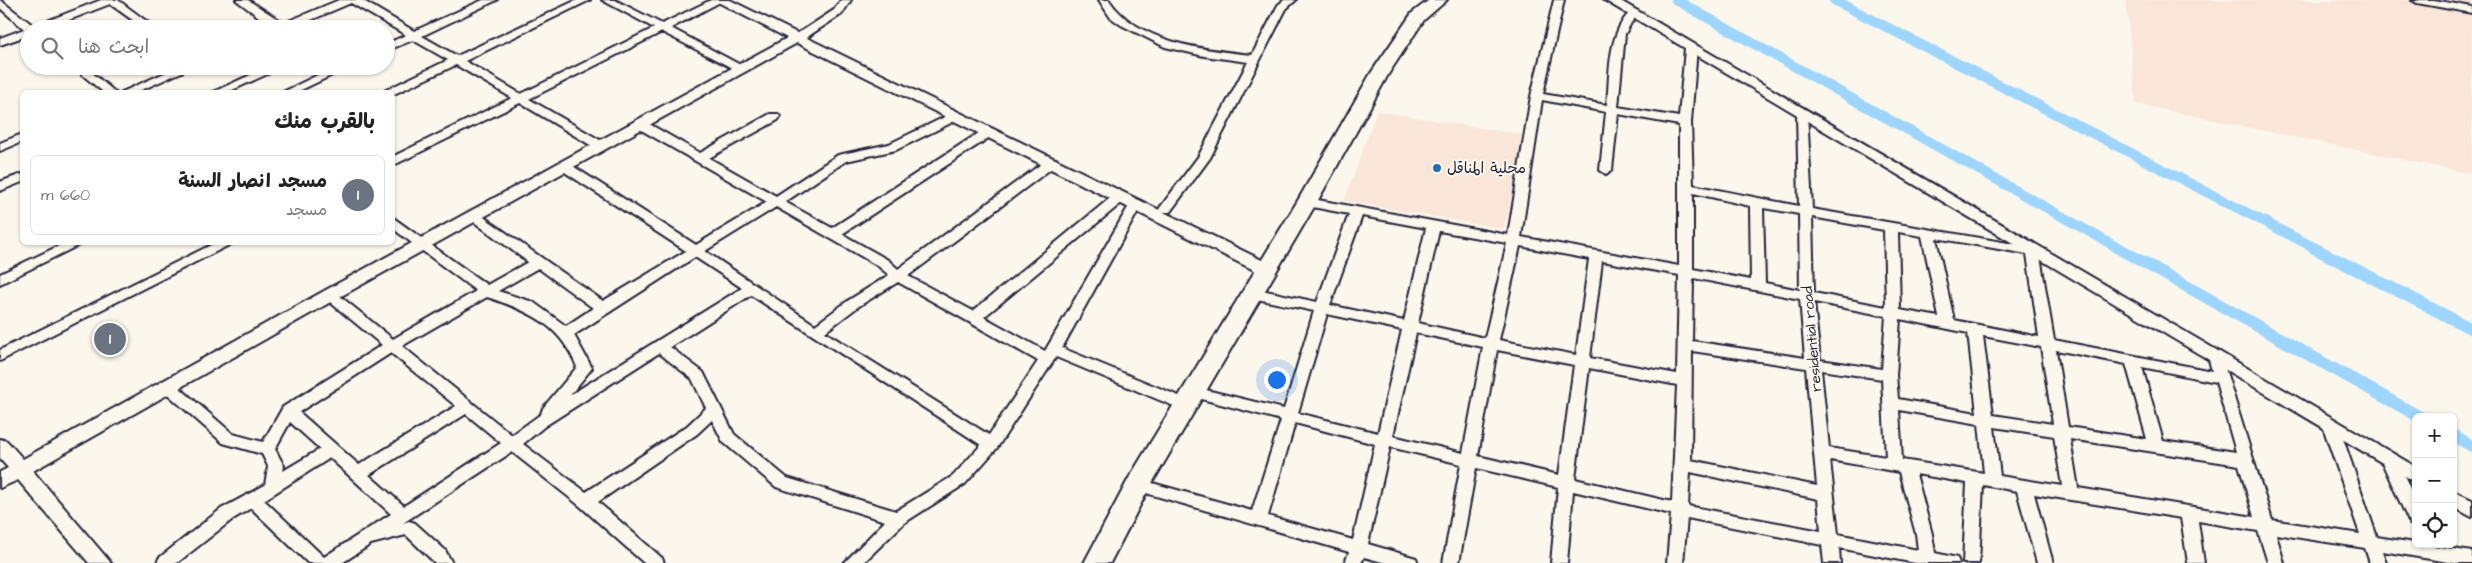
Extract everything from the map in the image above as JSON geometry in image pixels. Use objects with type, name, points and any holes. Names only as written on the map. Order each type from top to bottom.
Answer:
[{"type":"main road","points":[[1097,563],[1138,485],[1307,202],[1380,73],[1418,17],[1438,0]]},
{"type":"street","points":[[59,20],[111,0],[139,20]]},
{"type":"street","points":[[241,0],[270,20]]},
{"type":"street","points":[[301,20],[348,0]]},
{"type":"street","points":[[354,0],[388,20]]},
{"type":"street","points":[[394,90],[585,0]]},
{"type":"street","points":[[607,0],[740,68]]},
{"type":"street","points":[[395,161],[720,0],[802,36],[1165,209],[1269,265]]},
{"type":"street","points":[[738,0],[802,36],[956,116],[1120,197],[1269,265]]},
{"type":"street","points":[[0,481],[330,295],[740,68],[802,36],[838,12],[846,0]]},
{"type":"street","points":[[1104,0],[1120,19],[1169,45],[1213,54],[1255,59]]},
{"type":"street","points":[[1165,209],[1204,158],[1282,7],[1291,0]]},
{"type":"street","points":[[1451,563],[1491,344],[1514,241],[1537,96],[1559,0]]},
{"type":"street","points":[[1610,0],[2412,474]]},
{"type":"street","points":[[2417,0],[2469,10]]},
{"type":"street","points":[[395,44],[483,1]]},
{"type":"street","points":[[0,3],[20,21]]},
{"type":"street","points":[[1606,170],[1620,34],[1626,22],[1634,14]]},
{"type":"street","points":[[395,24],[601,146]]},
{"type":"street","points":[[0,42],[20,34]]},
{"type":"street","points":[[1675,563],[1682,464],[1687,188],[1685,122],[1691,48]]},
{"type":"street","points":[[88,75],[107,90]]},
{"type":"street","points":[[133,90],[169,75]]},
{"type":"street","points":[[224,90],[259,75]]},
{"type":"street","points":[[293,90],[326,75]]},
{"type":"street","points":[[1537,96],[1685,122]]},
{"type":"street","name":"residential road","points":[[1803,114],[1807,298],[1832,563]]},
{"type":"street","points":[[564,334],[776,202],[845,156],[892,147],[956,116]]},
{"type":"street","points":[[699,159],[774,117]]},
{"type":"street","points":[[640,124],[882,263],[898,276],[974,318],[1050,354],[1190,399],[1288,416],[1470,461],[1680,509],[1951,563]]},
{"type":"street","points":[[831,235],[989,132]]},
{"type":"street","points":[[0,147],[20,139]]},
{"type":"street","points":[[816,332],[854,303],[898,276],[1052,162]]},
{"type":"street","points":[[564,166],[752,288],[759,295],[797,317],[816,332],[991,444]]},
{"type":"street","points":[[0,187],[20,179]]},
{"type":"street","points":[[1687,188],[1756,203],[2036,252]]},
{"type":"street","points":[[974,318],[1120,197]]},
{"type":"street","points":[[1307,202],[1685,272],[1807,298],[2049,343],[2222,378]]},
{"type":"street","points":[[1756,203],[1758,288]]},
{"type":"street","points":[[852,563],[898,518],[958,480],[991,444],[1050,354],[1136,204]]},
{"type":"street","points":[[1258,520],[1322,308],[1357,211]]},
{"type":"street","points":[[473,216],[603,308]]},
{"type":"street","points":[[395,223],[486,292],[535,308],[551,320],[581,357],[585,368],[540,422]]},
{"type":"street","points":[[1356,556],[1433,226]]},
{"type":"street","points":[[1891,227],[1890,403],[1900,466],[1924,534],[1927,558]]},
{"type":"street","points":[[1928,233],[1948,324]]},
{"type":"street","points":[[0,279],[73,245]]},
{"type":"street","points":[[0,356],[223,245]]},
{"type":"street","points":[[2036,252],[2071,492]]},
{"type":"street","points":[[1559,563],[1566,483],[1596,256]]},
{"type":"street","points":[[266,449],[288,412],[392,346],[538,262]]},
{"type":"street","points":[[328,563],[512,444],[540,422],[752,288]]},
{"type":"street","points":[[1252,293],[1491,344],[1583,360],[1684,381]]},
{"type":"street","points":[[330,295],[466,407],[586,501],[656,563]]},
{"type":"street","points":[[1975,330],[1993,480]]},
{"type":"street","points":[[1684,345],[1889,375]]},
{"type":"street","points":[[661,347],[698,376],[728,438],[782,483],[898,518]]},
{"type":"street","points":[[2215,356],[2276,563]]},
{"type":"street","points":[[2132,359],[2157,446]]},
{"type":"street","points":[[168,386],[228,440],[266,449],[276,466],[272,486]]},
{"type":"street","points":[[1890,403],[1986,420],[2246,460]]},
{"type":"street","points":[[357,474],[466,407]]},
{"type":"street","points":[[586,501],[692,430],[713,410]]},
{"type":"street","points":[[288,412],[402,514]]},
{"type":"street","points":[[2330,424],[2378,563]]},
{"type":"street","points":[[0,446],[101,563]]},
{"type":"street","points":[[165,563],[227,514],[265,494],[272,486],[330,450]]},
{"type":"street","points":[[1822,453],[2071,492],[2266,526],[2412,546]]},
{"type":"street","points":[[2389,460],[2412,510]]},
{"type":"street","points":[[1682,464],[1825,494]]},
{"type":"street","points":[[1971,563],[1975,477]]},
{"type":"street","points":[[1138,485],[1258,520],[1356,556],[1410,563]]},
{"type":"street","points":[[2023,485],[2045,563]]},
{"type":"street","points":[[252,500],[319,563]]},
{"type":"street","points":[[2457,500],[2472,509]]},
{"type":"street","points":[[2188,512],[2196,563]]},
{"type":"street","points":[[358,542],[409,528],[439,555],[444,563]]},
{"type":"street","points":[[2429,548],[2472,559]]},
{"type":"shaded area","points":[[2126,0],[2472,0],[2472,174],[2136,104]]},
{"type":"shaded area","name":"محلية المناقل","points":[[1377,111],[1526,135],[1504,229],[1344,201]]},
{"type":"waterway","points":[[1676,0],[2120,249]]},
{"type":"waterway","points":[[1834,0],[2317,249]]},
{"type":"waterway","points":[[2118,248],[2413,413]]},
{"type":"waterway","points":[[2314,248],[2472,329]]},
{"type":"waterway","points":[[2457,437],[2472,446]]},
{"type":"place","name":"محلية المناقل","points":[[1437,168]]},
{"type":"place","name":"مسجد انصار السنة","points":[[110,339]]}]
